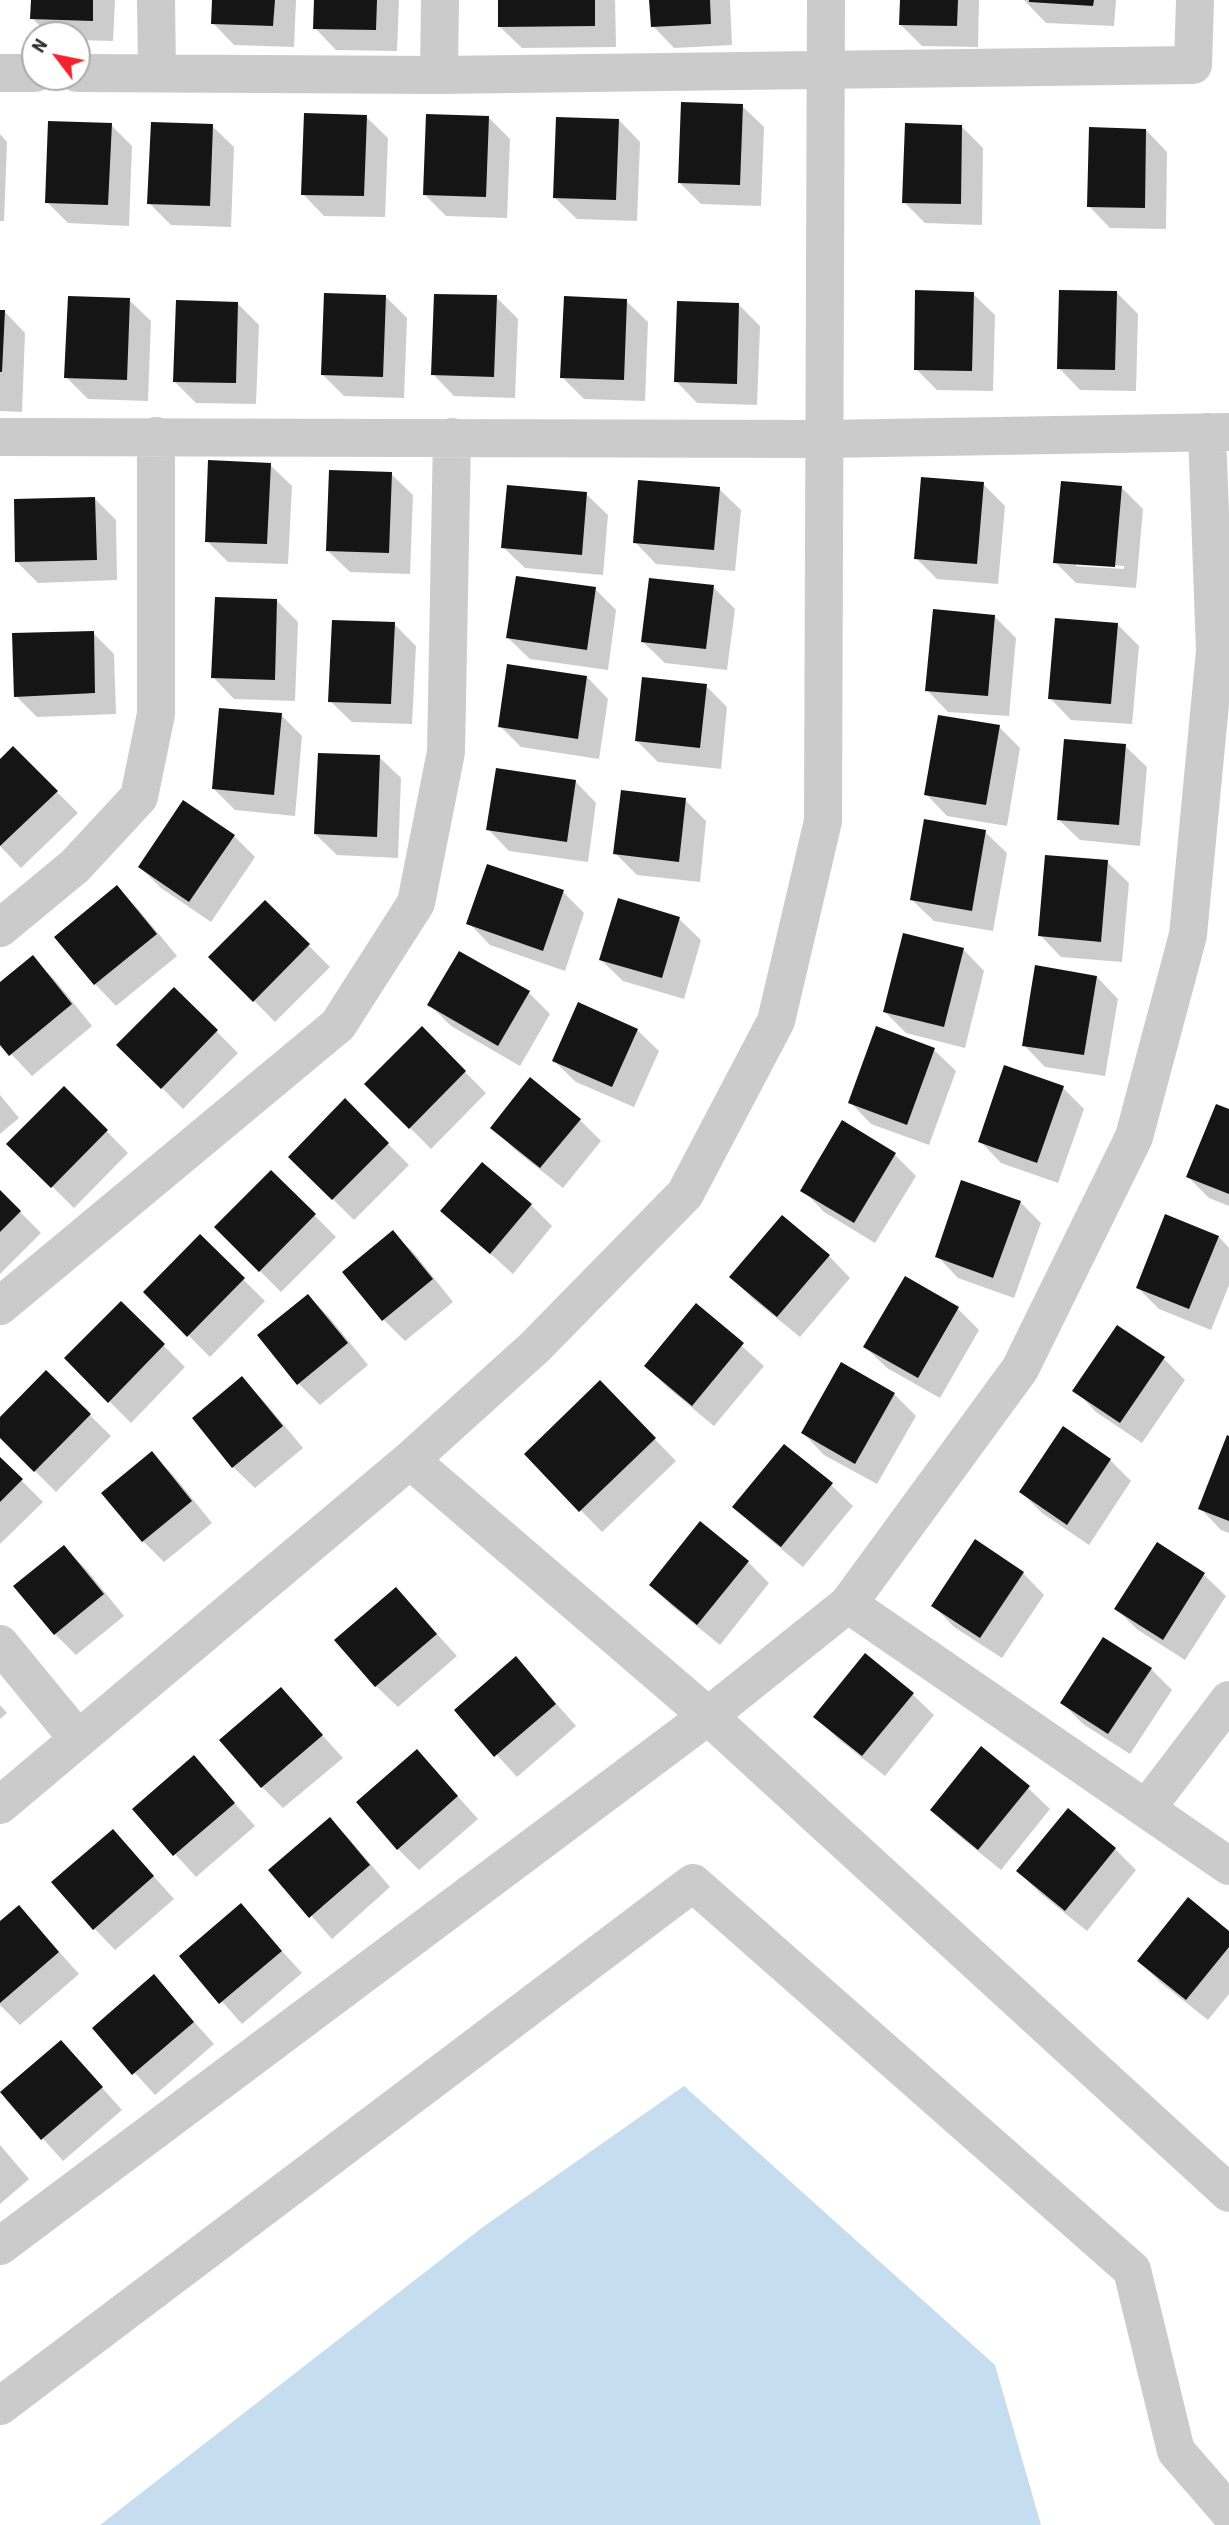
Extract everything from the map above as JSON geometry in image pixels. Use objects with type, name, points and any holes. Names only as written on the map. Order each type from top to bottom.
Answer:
[{"type":"street","points":[[156,0],[157,73]]},
{"type":"street","points":[[439,75],[440,0]]},
{"type":"street","points":[[0,1805],[410,1460],[535,1347],[685,1194],[776,1021],[823,821],[826,0]]},
{"type":"street","points":[[91,73],[439,75],[1193,65],[1195,0]]},
{"type":"street","points":[[0,73],[21,73]]},
{"type":"street","points":[[0,437],[825,439],[1218,432],[1215,651],[1188,934],[1134,1137],[1020,1369],[848,1604],[708,1716],[0,2246]]},
{"type":"street","points":[[0,928],[75,866],[139,797],[156,714],[156,436]]},
{"type":"street","points":[[0,1307],[338,1025],[416,903],[446,751],[452,438]]},
{"type":"street","points":[[410,1460],[708,1716],[1229,2193]]},
{"type":"street","points":[[848,1604],[1229,1866]]},
{"type":"street","points":[[0,1644],[78,1738]]},
{"type":"street","points":[[1146,1809],[1229,1700]]},
{"type":"street","points":[[0,2406],[693,1883],[1132,2270],[1176,2451],[1229,2512]]},
{"type":"water","points":[[684,2086],[995,2365],[1041,2525],[100,2525],[483,2227]]},
{"type":"building","points":[[31,0],[93,0],[93,21],[30,19]]},
{"type":"building","points":[[212,0],[275,0],[273,26],[211,24]]},
{"type":"building","points":[[314,0],[377,0],[376,30],[313,29]]},
{"type":"building","points":[[498,0],[595,0],[595,26],[498,27]]},
{"type":"building","points":[[649,0],[710,0],[711,24],[651,27]]},
{"type":"building","points":[[900,0],[958,0],[957,26],[899,25]]},
{"type":"building","points":[[1029,0],[1094,0],[1093,6]]},
{"type":"building","points":[[681,102],[743,104],[740,185],[678,183]]},
{"type":"building","points":[[304,113],[367,115],[364,196],[301,195]]},
{"type":"building","points":[[426,114],[489,116],[486,197],[423,195]]},
{"type":"building","points":[[556,117],[619,119],[616,200],[553,198]]},
{"type":"building","points":[[48,121],[112,123],[108,205],[45,203]]},
{"type":"building","points":[[151,122],[213,124],[210,206],[147,204]]},
{"type":"building","points":[[905,123],[962,125],[961,204],[902,203]]},
{"type":"building","points":[[1089,127],[1146,129],[1145,208],[1087,207]]},
{"type":"building","points":[[915,290],[974,292],[972,371],[914,370]]},
{"type":"building","points":[[1059,290],[1117,291],[1115,370],[1057,369]]},
{"type":"building","points":[[324,293],[386,295],[383,377],[321,375]]},
{"type":"building","points":[[434,294],[497,295],[494,377],[431,375]]},
{"type":"building","points":[[68,296],[130,298],[127,380],[64,378]]},
{"type":"building","points":[[564,296],[627,299],[624,380],[560,378]]},
{"type":"building","points":[[176,300],[238,302],[236,383],[173,382]]},
{"type":"building","points":[[677,301],[739,303],[737,384],[674,382]]},
{"type":"building","points":[[0,310],[5,310],[2,372],[0,372]]},
{"type":"building","points":[[208,460],[271,463],[267,544],[205,542]]},
{"type":"building","points":[[329,470],[392,472],[389,553],[326,551]]},
{"type":"building","points":[[921,477],[984,482],[977,564],[914,559]]},
{"type":"building","points":[[638,480],[720,487],[714,550],[633,543]]},
{"type":"building","points":[[1061,481],[1122,486],[1115,567],[1053,563]]},
{"type":"building","points":[[507,485],[587,492],[582,555],[501,548]]},
{"type":"building","points":[[95,497],[97,560],[15,562],[14,499]]},
{"type":"building","points":[[516,576],[596,587],[587,650],[506,638]]},
{"type":"building","points":[[649,578],[714,585],[706,649],[641,642]]},
{"type":"building","points":[[215,597],[277,599],[275,680],[211,678]]},
{"type":"building","points":[[933,609],[995,615],[988,696],[925,691]]},
{"type":"building","points":[[1055,618],[1118,623],[1111,704],[1048,699]]},
{"type":"building","points":[[332,620],[395,622],[391,704],[328,702]]},
{"type":"building","points":[[94,631],[95,693],[14,697],[12,633]]},
{"type":"building","points":[[507,664],[587,676],[578,739],[498,727]]},
{"type":"building","points":[[642,677],[707,684],[700,748],[635,741]]},
{"type":"building","points":[[219,708],[282,713],[274,795],[212,789]]},
{"type":"building","points":[[938,715],[1000,725],[986,805],[924,795]]},
{"type":"building","points":[[1064,739],[1126,744],[1119,825],[1057,820]]},
{"type":"building","points":[[13,746],[58,791],[0,846],[0,759]]},
{"type":"building","points":[[318,753],[380,755],[377,837],[314,834]]},
{"type":"building","points":[[496,768],[576,780],[567,842],[486,830]]},
{"type":"building","points":[[621,790],[686,798],[679,862],[613,854]]},
{"type":"building","points":[[183,800],[235,835],[189,902],[138,867]]},
{"type":"building","points":[[924,819],[986,830],[972,911],[910,900]]},
{"type":"building","points":[[1045,855],[1108,860],[1101,942],[1038,936]]},
{"type":"building","points":[[487,864],[564,890],[543,951],[466,924]]},
{"type":"building","points":[[117,885],[157,934],[94,985],[54,937]]},
{"type":"building","points":[[618,898],[680,917],[662,978],[599,960]]},
{"type":"building","points":[[265,900],[310,944],[253,1002],[208,957]]},
{"type":"building","points":[[903,933],[964,948],[944,1027],[883,1012]]},
{"type":"building","points":[[459,951],[530,991],[498,1046],[427,1005]]},
{"type":"building","points":[[33,955],[72,1004],[9,1056],[0,1045],[0,982]]},
{"type":"building","points":[[1035,965],[1097,976],[1084,1055],[1022,1046]]},
{"type":"building","points":[[174,987],[218,1030],[161,1089],[116,1045]]},
{"type":"building","points":[[578,1002],[638,1029],[612,1087],[552,1061]]},
{"type":"building","points":[[422,1026],[466,1071],[409,1129],[364,1084]]},
{"type":"building","points":[[876,1026],[935,1048],[907,1125],[848,1103]]},
{"type":"building","points":[[1004,1065],[1064,1086],[1037,1163],[978,1142]]},
{"type":"building","points":[[530,1077],[581,1119],[540,1168],[490,1128]]},
{"type":"building","points":[[64,1086],[108,1130],[51,1188],[6,1144]]},
{"type":"building","points":[[345,1098],[389,1143],[332,1200],[288,1157]]},
{"type":"building","points":[[1216,1104],[1229,1109],[1229,1194],[1186,1177]]},
{"type":"building","points":[[842,1120],[896,1153],[854,1223],[800,1191]]},
{"type":"building","points":[[482,1162],[532,1204],[490,1254],[440,1211]]},
{"type":"building","points":[[271,1170],[316,1214],[259,1272],[214,1227]]},
{"type":"building","points":[[961,1180],[1021,1201],[993,1278],[935,1257]]},
{"type":"building","points":[[0,1190],[21,1211],[0,1232]]},
{"type":"building","points":[[1165,1214],[1219,1236],[1189,1309],[1136,1288]]},
{"type":"building","points":[[782,1215],[830,1255],[777,1317],[729,1277]]},
{"type":"building","points":[[393,1230],[433,1279],[382,1321],[342,1272]]},
{"type":"building","points":[[200,1234],[245,1278],[187,1337],[143,1292]]},
{"type":"building","points":[[905,1276],[959,1307],[918,1378],[863,1347]]},
{"type":"building","points":[[308,1294],[348,1343],[297,1385],[257,1335]]},
{"type":"building","points":[[121,1301],[165,1344],[108,1403],[64,1358]]},
{"type":"building","points":[[696,1303],[744,1343],[692,1406],[644,1366]]},
{"type":"building","points":[[1117,1325],[1165,1357],[1120,1423],[1072,1391]]},
{"type":"building","points":[[841,1362],[895,1393],[855,1464],[801,1433]]},
{"type":"building","points":[[46,1370],[91,1414],[34,1472],[0,1438],[0,1417]]},
{"type":"building","points":[[242,1376],[283,1426],[232,1468],[192,1418]]},
{"type":"building","points":[[600,1380],[656,1438],[579,1512],[524,1454]]},
{"type":"building","points":[[1063,1426],[1111,1459],[1067,1525],[1019,1492]]},
{"type":"building","points":[[1227,1435],[1229,1436],[1229,1521],[1198,1509]]},
{"type":"building","points":[[784,1444],[833,1483],[781,1547],[732,1507]]},
{"type":"building","points":[[152,1451],[192,1501],[142,1542],[101,1493]]},
{"type":"building","points":[[0,1457],[23,1479],[0,1502]]},
{"type":"building","points":[[700,1521],[749,1561],[697,1625],[649,1585]]},
{"type":"building","points":[[975,1539],[1024,1572],[980,1638],[931,1606]]},
{"type":"building","points":[[1157,1542],[1205,1573],[1163,1640],[1114,1609]]},
{"type":"building","points":[[64,1545],[104,1594],[54,1635],[13,1586]]},
{"type":"building","points":[[396,1587],[437,1634],[375,1687],[334,1640]]},
{"type":"building","points":[[1103,1637],[1152,1668],[1108,1734],[1060,1703]]},
{"type":"building","points":[[865,1653],[914,1693],[862,1756],[813,1717]]},
{"type":"building","points":[[516,1656],[556,1704],[494,1757],[454,1710]]},
{"type":"building","points":[[281,1687],[323,1735],[261,1788],[219,1740]]},
{"type":"building","points":[[981,1746],[1030,1786],[978,1850],[930,1810]]},
{"type":"building","points":[[417,1749],[458,1796],[397,1850],[356,1802]]},
{"type":"building","points":[[194,1755],[235,1803],[173,1856],[132,1809]]},
{"type":"building","points":[[1068,1808],[1116,1848],[1065,1911],[1016,1871]]},
{"type":"building","points":[[330,1817],[370,1865],[309,1918],[268,1870]]},
{"type":"building","points":[[113,1829],[154,1876],[93,1930],[51,1882]]},
{"type":"building","points":[[1188,1897],[1229,1931],[1229,1947],[1186,2000],[1137,1961]]},
{"type":"building","points":[[241,1903],[282,1951],[219,2004],[179,1956]]},
{"type":"building","points":[[19,1905],[59,1952],[0,2003],[0,1921]]},
{"type":"building","points":[[154,1974],[194,2022],[132,2075],[92,2028]]},
{"type":"building","points":[[61,2040],[103,2087],[41,2140],[0,2092]]}]
